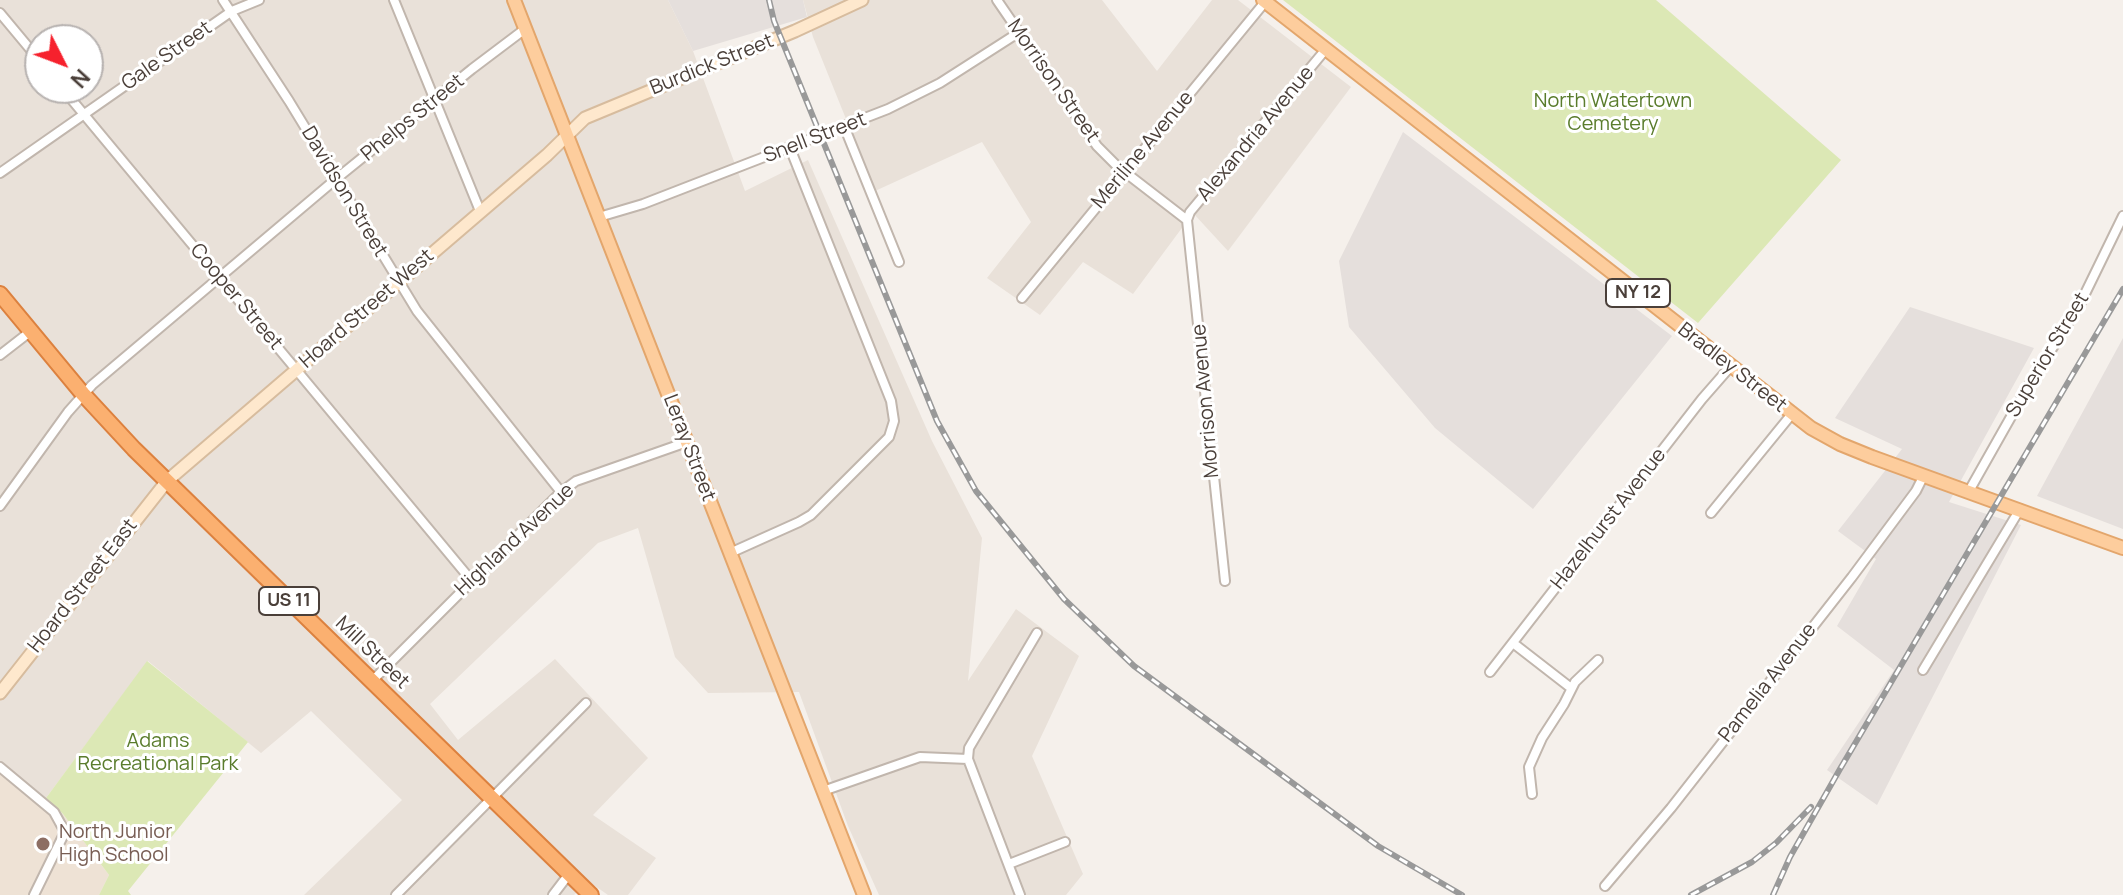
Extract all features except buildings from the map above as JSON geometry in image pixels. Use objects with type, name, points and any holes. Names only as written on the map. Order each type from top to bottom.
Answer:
[{"type":"highway","name":"Mill Street","points":[[0,294],[83,394],[167,481],[591,895]]},
{"type":"main road","name":"Leray Street","points":[[514,0],[864,895]]},
{"type":"main road","name":"Bradley Street","points":[[1264,1],[1791,415],[1840,444],[2123,548]]},
{"type":"street","name":"Davidson Street","points":[[223,0],[438,341],[561,492]]},
{"type":"street","name":"Gale Street","points":[[0,173],[232,11],[259,0]]},
{"type":"street","points":[[394,0],[480,211]]},
{"type":"street","name":"Burdick Street","points":[[566,136],[593,113],[781,37],[847,3],[862,0]]},
{"type":"street","name":"Morrison Street","points":[[997,0],[1097,146],[1187,220]]},
{"type":"street","name":"Meriline Avenue","points":[[1022,298],[1264,1]]},
{"type":"street","points":[[0,13],[24,42]]},
{"type":"street","name":"Phelps Street","points":[[1,504],[83,394],[336,179],[525,29]]},
{"type":"street","name":"Snell Street","points":[[599,217],[643,204],[888,109],[940,83],[1018,33]]},
{"type":"street","name":"Alexandria Avenue","points":[[1187,220],[1190,212],[1326,49]]},
{"type":"street","name":"Cooper Street","points":[[75,104],[471,580]]},
{"type":"street","points":[[844,126],[899,262]]},
{"type":"street","name":"Hoard Street West","points":[[167,481],[566,136]]},
{"type":"street","points":[[730,553],[811,515],[889,437],[894,421],[891,401],[790,148]]},
{"type":"street","name":"Superior Street","points":[[1969,491],[2081,302],[2123,216]]},
{"type":"street","name":"Morrison Avenue","points":[[1187,220],[1225,581]]},
{"type":"street","points":[[0,355],[31,331]]},
{"type":"street","name":"Hazelhurst Avenue","points":[[1490,672],[1730,367]]},
{"type":"street","points":[[1711,513],[1791,415]]},
{"type":"street","name":"Highland Avenue","points":[[372,681],[561,492],[576,481],[687,442]]},
{"type":"street","name":"Pamelia Avenue","points":[[1605,886],[1671,808],[1852,577],[1916,491],[1924,475]]},
{"type":"street","name":"Hoard Street East","points":[[0,693],[167,481]]},
{"type":"street","points":[[1923,670],[2020,509]]},
{"type":"street","points":[[1020,895],[968,759],[969,748],[1037,633]]},
{"type":"street","points":[[1513,643],[1571,688]]},
{"type":"street","points":[[1532,794],[1531,760],[1571,688],[1598,660]]},
{"type":"street","points":[[396,895],[586,703]]},
{"type":"street","points":[[823,791],[920,757],[968,759]]},
{"type":"street","points":[[0,767],[54,812],[65,832],[34,895]]},
{"type":"street","points":[[1009,864],[1065,842]]},
{"type":"street","points":[[553,895],[569,874]]},
{"type":"shaded area","points":[[0,0],[668,0],[693,51],[745,191],[808,160],[932,441],[982,538],[968,681],[1016,609],[1079,656],[1032,756],[1083,874],[1066,895],[879,895],[848,826],[799,692],[708,693],[675,657],[638,528],[598,543],[430,704],[458,740],[555,659],[648,758],[593,815],[656,858],[628,895],[608,895],[588,881],[574,895],[304,895],[402,800],[311,711],[261,753],[148,661],[46,798],[0,762]]},
{"type":"shaded area","points":[[668,0],[803,0],[807,17],[693,51]]},
{"type":"shaded area","points":[[803,0],[1102,0],[1157,71],[1212,0],[1238,0],[1351,87],[1228,251],[1193,213],[1133,294],[1083,262],[1040,315],[987,278],[1031,222],[982,142],[875,191],[813,37]]},
{"type":"shaded area","points":[[1403,132],[1672,336],[1533,509],[1435,428],[1349,327],[1339,261]]},
{"type":"shaded area","points":[[1910,307],[2034,348],[1949,502],[2021,525],[1877,805],[1827,770],[1894,670],[1837,626],[1876,559],[1838,531],[1902,449],[1835,418]]},
{"type":"shaded area","points":[[2123,338],[2123,529],[2037,496]]},
{"type":"shaded area","name":"North Junior High School","points":[[0,762],[63,814],[109,875],[99,895],[0,895]]},
{"type":"green space","name":"North Watertown Cemetery","points":[[1283,0],[1656,0],[1841,160],[1698,323]]},
{"type":"green space","name":"Adams Recreational Park","points":[[147,661],[248,742],[128,891],[131,895],[99,895],[109,875],[63,814],[46,798]]},
{"type":"railway","points":[[769,0],[774,21],[937,421],[976,491],[1064,599],[1134,666],[1378,846],[1462,895]]},
{"type":"railway","points":[[1773,895],[1790,857],[1840,769],[2123,289]]},
{"type":"railway","points":[[1691,895],[1752,862],[1776,843],[1811,807]]},
{"type":"place","name":"North Junior High School","points":[[43,844]]}]
